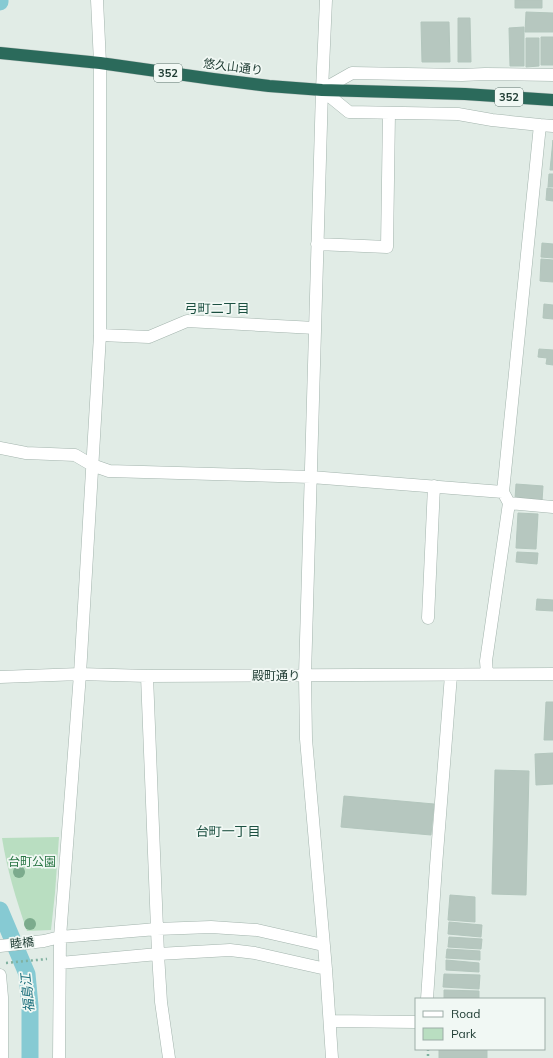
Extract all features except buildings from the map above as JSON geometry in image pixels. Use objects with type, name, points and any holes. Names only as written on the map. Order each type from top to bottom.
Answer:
[{"type":"highway","name":"悠久山通り","points":[[0,53],[100,63],[268,86],[322,90],[465,94],[553,100]]},
{"type":"street","points":[[59,1058],[56,961],[60,937],[80,674],[100,335],[100,63],[97,0]]},
{"type":"street","points":[[326,0],[317,244],[305,675],[306,738],[326,969],[332,1058]]},
{"type":"street","points":[[322,90],[352,73],[553,75]]},
{"type":"street","points":[[322,90],[349,112],[458,114],[492,120],[553,126]]},
{"type":"street","points":[[317,244],[387,247],[389,113]]},
{"type":"street","points":[[487,674],[486,661],[509,504],[503,492],[540,125]]},
{"type":"street","points":[[100,335],[149,336],[187,321],[315,328]]},
{"type":"street","points":[[1,448],[26,453],[75,455],[92,465],[109,471],[311,477],[503,492]]},
{"type":"street","points":[[428,618],[434,486]]},
{"type":"street","points":[[509,504],[553,507]]},
{"type":"street","name":"殿町通り","points":[[0,677],[80,674],[148,676],[553,674]]},
{"type":"street","points":[[427,998],[436,866],[452,675]]},
{"type":"street","points":[[148,676],[158,954],[161,1002],[169,1058]]},
{"type":"street","name":"睦橋","points":[[0,946],[44,941],[60,937],[157,929],[211,928],[257,930],[323,945]]},
{"type":"street","points":[[56,961],[230,950],[255,953],[326,969]]},
{"type":"street","points":[[0,975],[2,997],[2,1058]]},
{"type":"street","points":[[330,1021],[415,1022]]},
{"type":"path","name":"睦橋","points":[[5,963],[56,961]]},
{"type":"green space","name":"台町公園","points":[[59,837],[51,930],[27,931],[6,862],[2,838]]},
{"type":"waterway","name":"福島江","points":[[0,910],[27,974],[30,1006],[30,1058]]},
{"type":"district","name":"弓町二丁目","points":[[217,308]]},
{"type":"district","name":"台町一丁目","points":[[228,831]]}]
